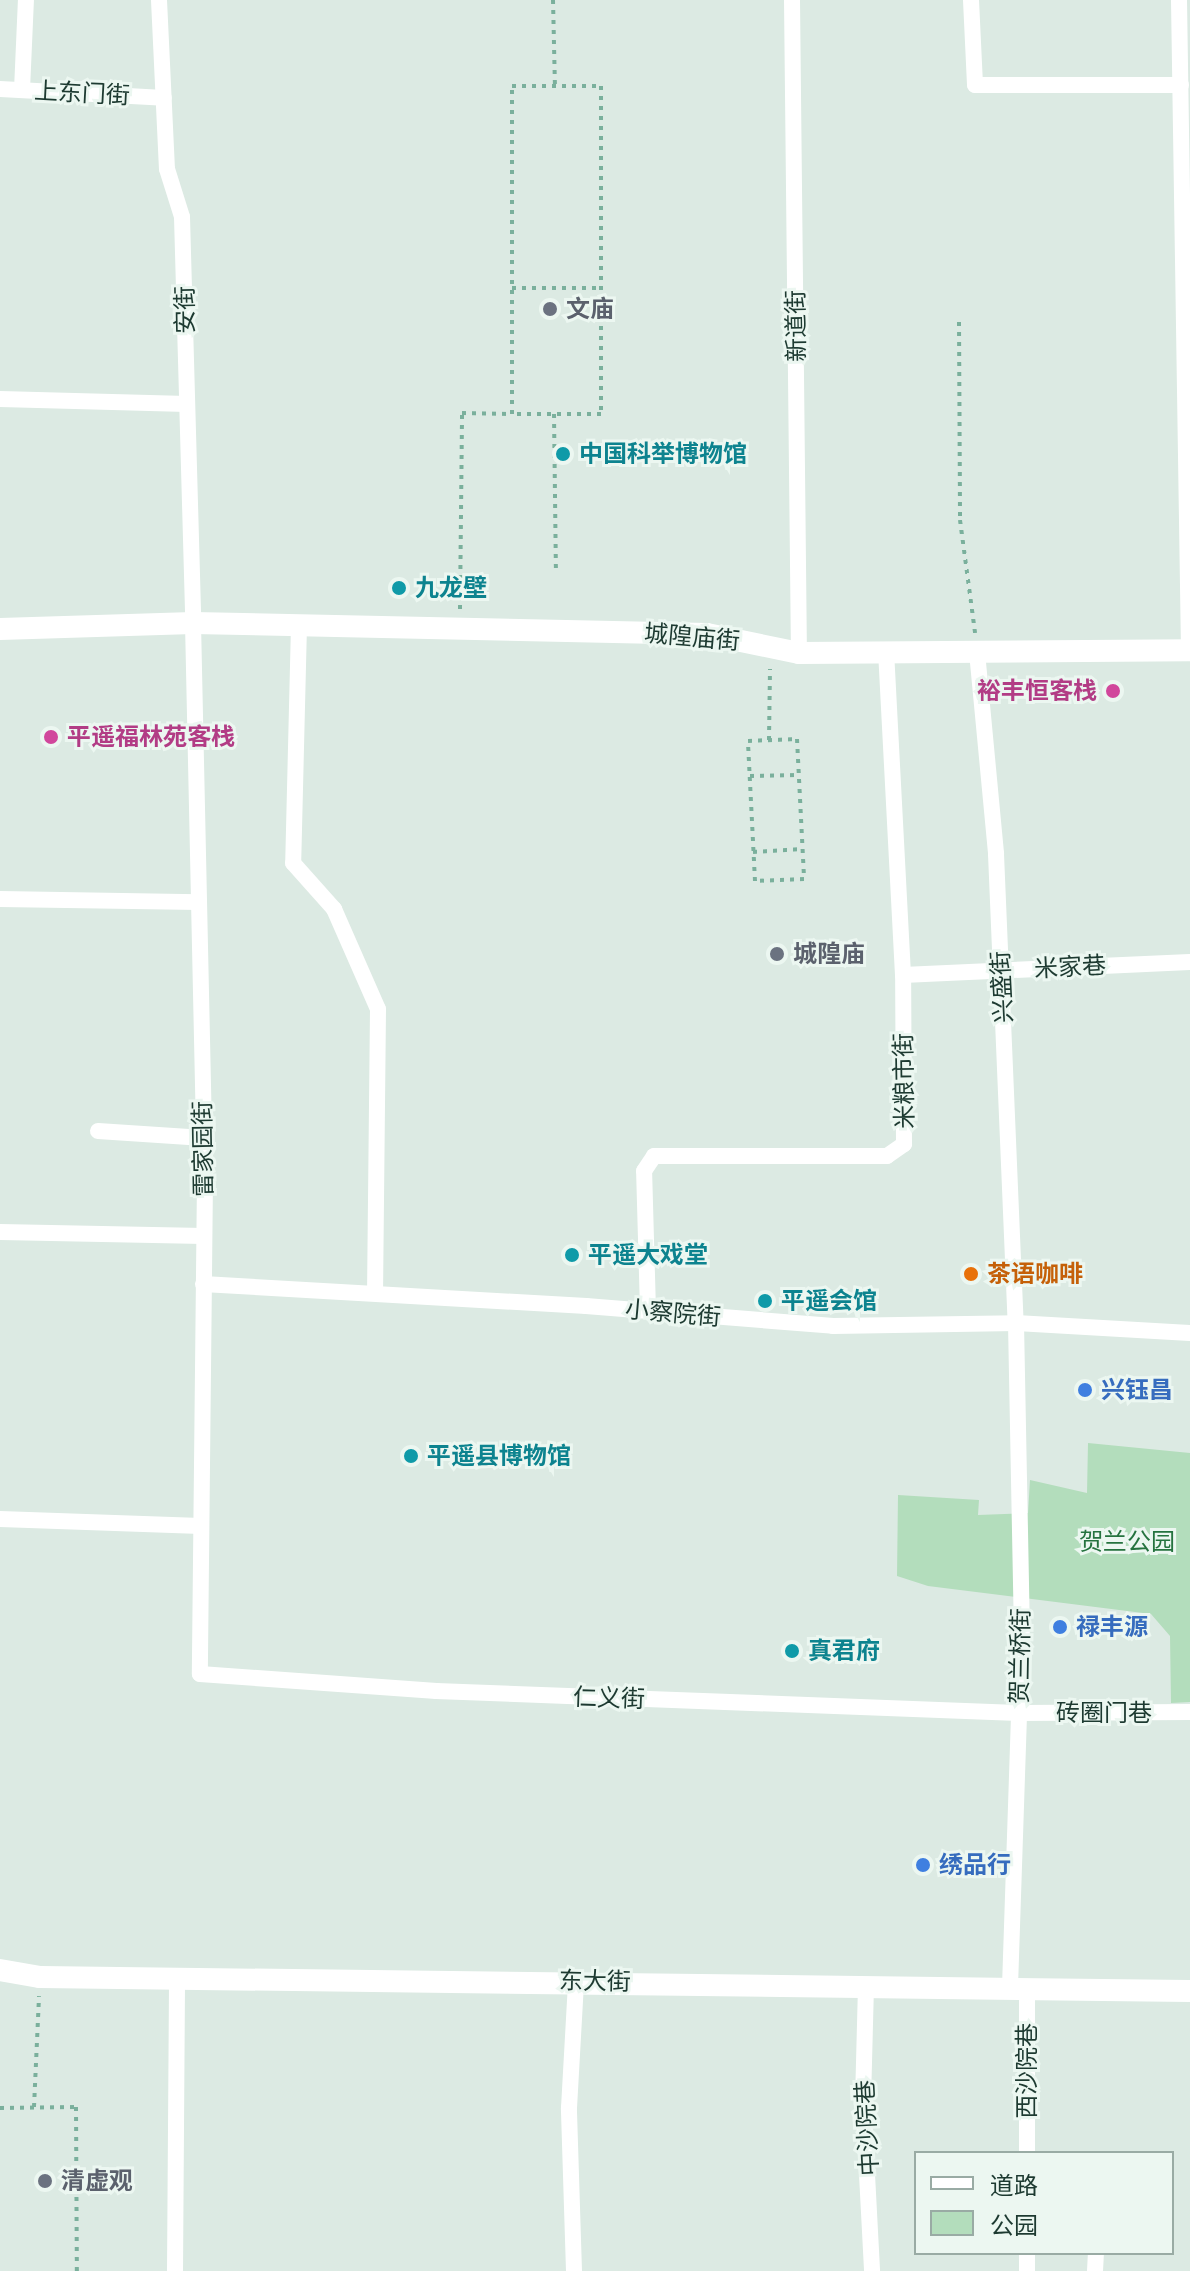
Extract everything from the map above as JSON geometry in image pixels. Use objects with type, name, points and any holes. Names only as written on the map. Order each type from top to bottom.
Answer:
[{"type":"street","points":[[22,90],[26,0]]},
{"type":"street","name":"安街","points":[[159,0],[167,169],[182,217],[193,623]]},
{"type":"street","name":"新道街","points":[[792,0],[799,653]]},
{"type":"street","points":[[971,0],[975,85],[1181,85]]},
{"type":"street","points":[[1179,0],[1189,650]]},
{"type":"street","name":"上东门街","points":[[0,89],[164,98]]},
{"type":"street","points":[[0,399],[187,404]]},
{"type":"street","name":"城隍庙街","points":[[0,629],[193,623],[707,634],[799,653],[1189,650]]},
{"type":"street","name":"雷家园街","points":[[193,623],[204,1138],[200,1674]]},
{"type":"street","points":[[299,625],[293,863],[334,909],[378,1009],[375,1292]]},
{"type":"street","name":"兴盛街","points":[[977,652],[1002,971],[1016,1323]]},
{"type":"street","name":"米粮市街","points":[[648,1311],[644,1171],[654,1156],[887,1156],[904,1144],[903,975],[886,653]]},
{"type":"street","points":[[0,899],[199,902]]},
{"type":"street","name":"米家巷","points":[[903,975],[1190,962]]},
{"type":"street","points":[[98,1131],[204,1138]]},
{"type":"street","points":[[0,1232],[204,1236]]},
{"type":"street","name":"小察院街","points":[[203,1284],[375,1292],[833,1326],[1016,1323],[1190,1333]]},
{"type":"street","name":"贺兰桥街","points":[[1016,1323],[1019,1988]]},
{"type":"street","points":[[0,1519],[201,1526]]},
{"type":"street","name":"仁义街","points":[[200,1674],[436,1691],[1019,1713]]},
{"type":"street","name":"砖圈门巷","points":[[1019,1713],[1190,1712]]},
{"type":"street","name":"东大街","points":[[0,1970],[40,1977],[576,1981],[1190,1991]]},
{"type":"street","points":[[175,2271],[177,1978]]},
{"type":"street","points":[[574,2271],[569,2108],[576,1981]]},
{"type":"street","name":"中沙院巷","points":[[866,1986],[863,2098],[872,2271]]},
{"type":"street","name":"西沙院巷","points":[[1019,1988],[1027,2151]]},
{"type":"path","points":[[553,0],[555,86]]},
{"type":"path","points":[[460,628],[462,413],[512,414],[601,414],[601,86],[512,86],[512,414]]},
{"type":"path","points":[[512,288],[601,288]]},
{"type":"path","points":[[959,322],[960,520],[977,652]]},
{"type":"path","points":[[554,414],[556,571]]},
{"type":"path","points":[[769,740],[770,646]]},
{"type":"path","points":[[797,739],[804,879],[755,881],[748,741],[769,740],[797,739]]},
{"type":"path","points":[[750,776],[798,775]]},
{"type":"path","points":[[753,852],[802,849]]},
{"type":"path","points":[[34,2107],[40,1977]]},
{"type":"path","points":[[0,2108],[76,2107],[77,2271]]},
{"type":"green space","name":"贺兰公园","points":[[1088,1443],[1190,1453],[1190,1702],[1171,1703],[1170,1636],[1151,1614],[928,1586],[897,1576],[898,1495],[979,1500],[978,1515],[1028,1513],[1030,1480],[1087,1493]]},
{"type":"place","name":"文庙","points":[[550,309]]},
{"type":"place","name":"中国科举博物馆","points":[[563,454]]},
{"type":"place","name":"九龙壁","points":[[399,588]]},
{"type":"place","name":"裕丰恒客栈","points":[[1113,691]]},
{"type":"place","name":"平遥福林苑客栈","points":[[51,737]]},
{"type":"place","name":"城隍庙","points":[[777,954]]},
{"type":"place","name":"平遥大戏堂","points":[[572,1255]]},
{"type":"place","name":"茶语咖啡","points":[[971,1274]]},
{"type":"place","name":"平遥会馆","points":[[765,1301]]},
{"type":"place","name":"兴钰昌","points":[[1085,1390]]},
{"type":"place","name":"平遥县博物馆","points":[[411,1456]]},
{"type":"place","name":"禄丰源","points":[[1060,1627]]},
{"type":"place","name":"真君府","points":[[792,1651]]},
{"type":"place","name":"绣品行","points":[[923,1865]]},
{"type":"place","name":"清虚观","points":[[45,2181]]}]
